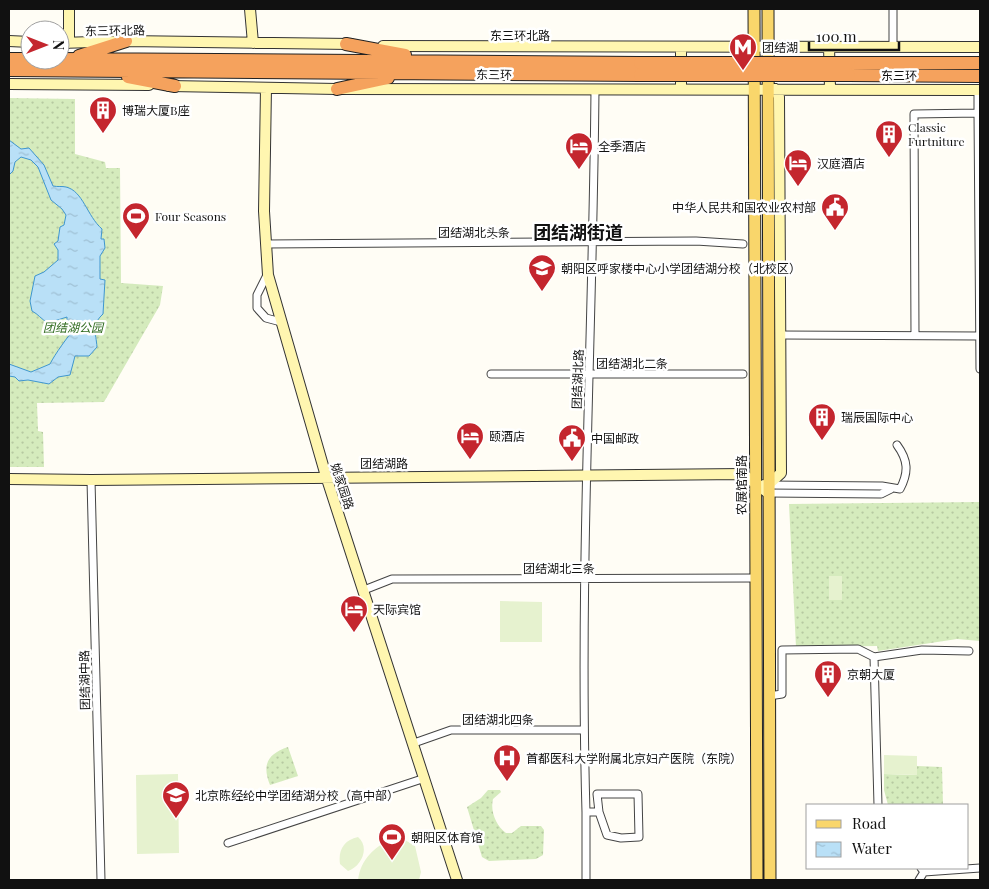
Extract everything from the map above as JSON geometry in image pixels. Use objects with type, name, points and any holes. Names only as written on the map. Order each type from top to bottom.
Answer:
[{"type":"highway","points":[[70,58],[126,41]]},
{"type":"highway","points":[[346,44],[437,61]]},
{"type":"highway","name":"东三环","points":[[70,60],[437,61],[640,69]]},
{"type":"highway","name":"东三环","points":[[9,70],[414,72],[849,69],[980,63]]},
{"type":"highway","name":"东三环","points":[[849,69],[980,76]]},
{"type":"highway","points":[[9,76],[48,71]]},
{"type":"highway","points":[[96,71],[175,86]]},
{"type":"highway","points":[[337,88],[414,72]]},
{"type":"main road","name":"农展馆南路","points":[[754,9],[756,880]]},
{"type":"main road","points":[[768,9],[768,46],[772,89],[768,489],[770,880]]},
{"type":"street","points":[[250,9],[253,42]]},
{"type":"street","points":[[893,9],[893,47]]},
{"type":"street","name":"东三环北路","points":[[70,43],[126,41],[253,42],[346,44],[404,48],[980,47]]},
{"type":"street","points":[[829,46],[830,89]]},
{"type":"street","points":[[681,47],[681,89]]},
{"type":"street","points":[[9,84],[266,88],[979,90],[980,369]]},
{"type":"street","name":"姚家园路","points":[[266,88],[264,211],[268,273],[326,476],[414,742],[457,880]]},
{"type":"street","name":"团结湖北路","points":[[586,880],[584,730],[585,474],[594,243],[595,89]]},
{"type":"street","points":[[768,489],[781,473],[779,97],[772,89]]},
{"type":"street","points":[[915,335],[914,114],[978,113]]},
{"type":"street","name":"团结湖北头条","points":[[266,244],[696,241],[743,244]]},
{"type":"street","points":[[268,273],[259,290],[257,308],[266,318],[281,322]]},
{"type":"street","points":[[781,335],[979,336]]},
{"type":"street","name":"团结湖北二条","points":[[491,374],[743,374]]},
{"type":"street","points":[[768,489],[881,494],[891,489],[900,490],[907,473],[906,458],[897,445]]},
{"type":"street","name":"团结湖路","points":[[9,479],[90,480],[326,476],[744,474],[755,484],[768,489]]},
{"type":"street","name":"团结湖中路","points":[[90,480],[100,880]]},
{"type":"street","name":"团结湖北三条","points":[[364,590],[392,579],[584,580],[755,578]]},
{"type":"street","points":[[769,696],[782,694],[782,650],[858,649],[874,657],[922,650],[969,651]]},
{"type":"street","points":[[874,657],[878,804]]},
{"type":"street","name":"团结湖北四条","points":[[414,742],[451,730],[584,730]]},
{"type":"street","points":[[228,843],[424,778]]},
{"type":"street","points":[[597,794],[638,794],[639,837],[621,838],[606,835],[599,812],[597,794]]},
{"type":"street","points":[[586,812],[599,812]]},
{"type":"street","points":[[919,880],[923,870],[952,869]]},
{"type":"green space","name":"团结湖公园","points":[[9,98],[75,99],[75,154],[105,162],[106,168],[120,168],[121,283],[163,286],[160,305],[104,402],[37,403],[38,431],[43,432],[44,467],[9,467]]},
{"type":"green space","points":[[980,502],[980,641],[957,639],[878,651],[877,646],[796,647],[789,504]]},
{"type":"green space","points":[[829,576],[842,576],[842,600],[829,600]]},
{"type":"green space","points":[[500,601],[542,602],[542,642],[500,642]]},
{"type":"green space","points":[[288,747],[298,776],[270,785],[266,772],[268,761],[275,753]]},
{"type":"green space","points":[[884,755],[917,756],[917,775],[884,774]]},
{"type":"green space","points":[[917,766],[942,767],[943,804],[888,804],[884,790],[884,774],[916,775]]},
{"type":"green space","points":[[178,774],[179,853],[137,854],[136,775]]},
{"type":"green space","points":[[488,790],[500,790],[501,792],[493,799],[492,808],[497,822],[506,833],[512,833],[521,826],[541,826],[544,830],[543,855],[536,859],[489,861],[482,857],[467,807],[481,798]]},
{"type":"green space","points":[[358,837],[362,841],[363,856],[353,869],[348,871],[340,864],[341,850],[346,843]]},
{"type":"green space","name":"朝阳区体育馆","points":[[392,839],[405,840],[415,846],[421,872],[419,880],[358,880],[362,866],[369,855]]},
{"type":"water","points":[[9,140],[21,149],[29,148],[44,165],[53,186],[66,187],[77,193],[92,218],[102,229],[101,239],[104,239],[105,248],[100,256],[100,279],[105,280],[103,314],[96,326],[97,347],[89,356],[75,356],[70,375],[58,377],[49,384],[28,380],[19,381],[15,377],[9,376],[9,364],[31,372],[50,364],[76,327],[75,321],[67,325],[67,317],[48,323],[32,311],[30,301],[35,276],[44,272],[58,260],[58,250],[54,244],[58,241],[60,227],[64,225],[66,215],[51,200],[38,167],[31,160],[21,157],[15,162],[13,171],[9,175]]},
{"type":"place","name":"团结湖","points":[[743,71]]},
{"type":"place","name":"博瑞大厦B座","points":[[103,134]]},
{"type":"place","name":"Classic Furtniture","points":[[889,158]]},
{"type":"place","name":"全季酒店","points":[[579,170]]},
{"type":"place","name":"汉庭酒店","points":[[798,187]]},
{"type":"place","name":"中华人民共和国农业农村部","points":[[835,231]]},
{"type":"place","name":"Four Seasons","points":[[136,240]]},
{"type":"place","name":"朝阳区呼家楼中心小学团结湖分校（北校区）","points":[[542,292]]},
{"type":"place","name":"瑞辰国际中心","points":[[822,441]]},
{"type":"place","name":"颐酒店","points":[[470,460]]},
{"type":"place","name":"中国邮政","points":[[572,462]]},
{"type":"place","name":"天际宾馆","points":[[354,633]]},
{"type":"place","name":"京朝大厦","points":[[828,698]]},
{"type":"place","name":"首都医科大学附属北京妇产医院（东院）","points":[[507,782]]},
{"type":"place","name":"北京陈经纶中学团结湖分校（高中部）","points":[[176,819]]},
{"type":"place","name":"朝阳区体育馆","points":[[392,861]]},
{"type":"district","name":"团结湖街道","points":[[578,232]]}]
